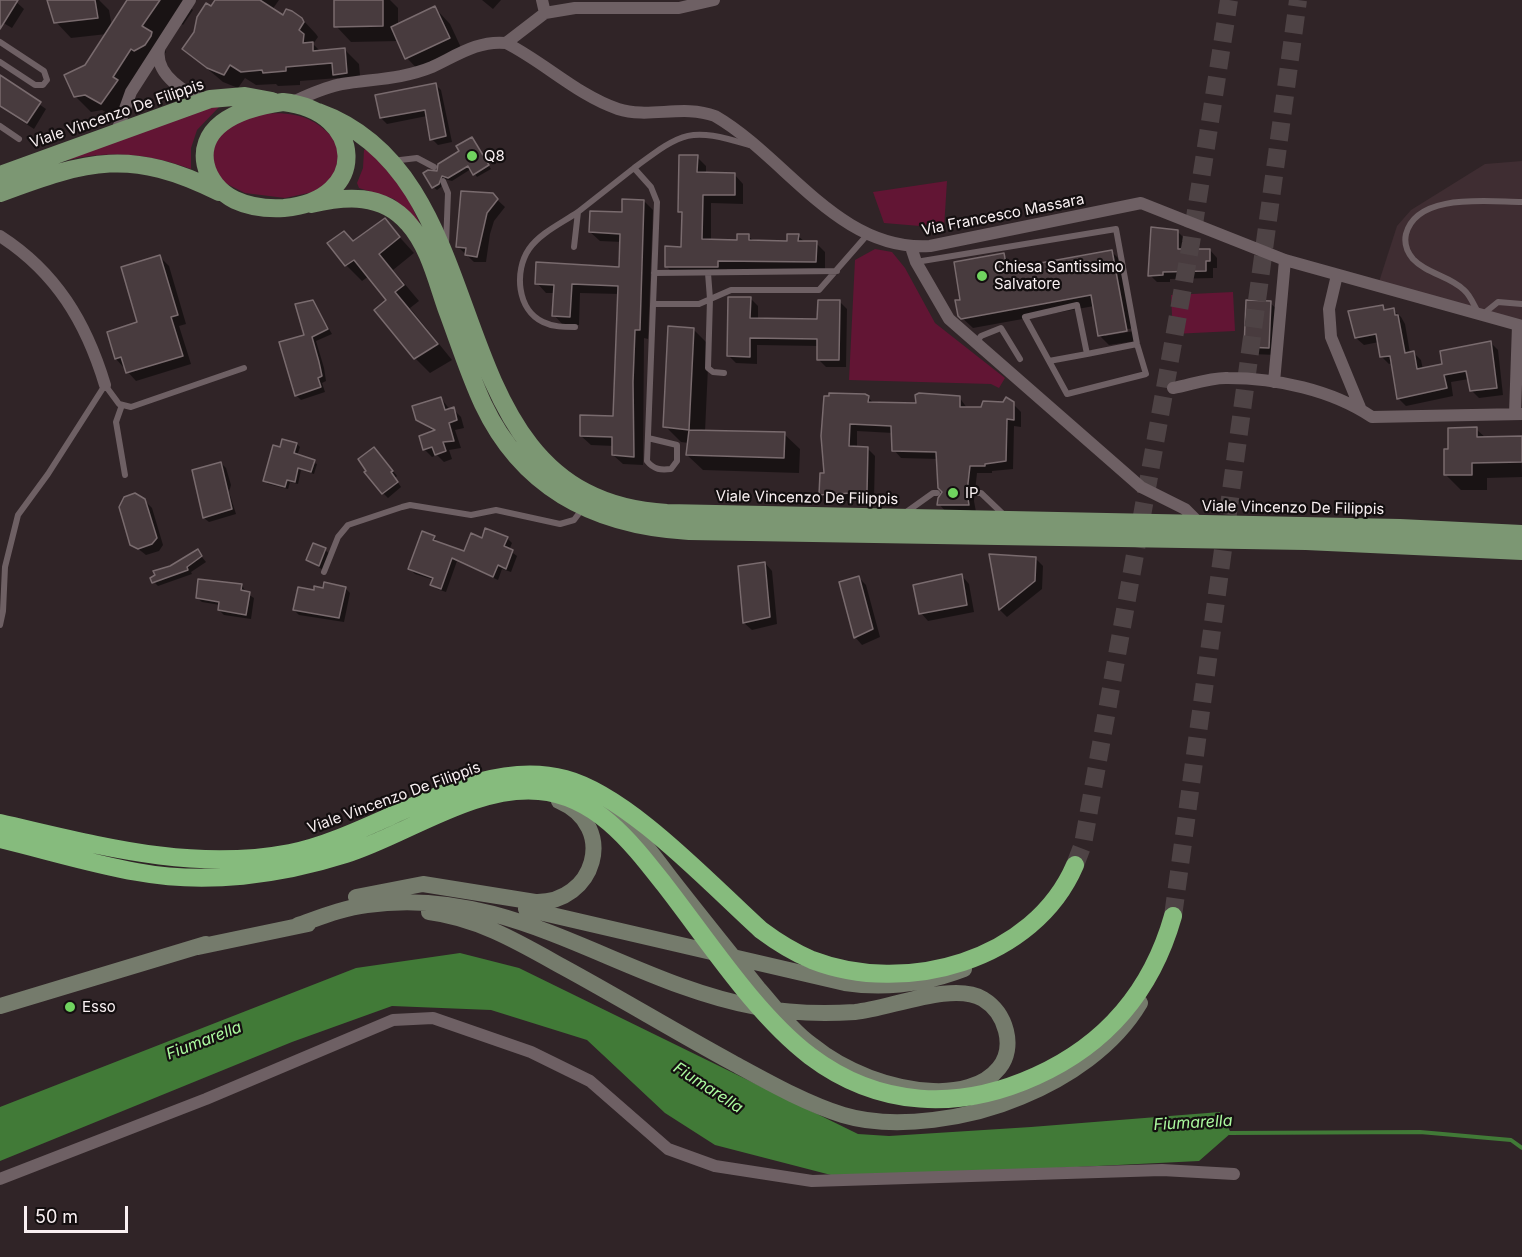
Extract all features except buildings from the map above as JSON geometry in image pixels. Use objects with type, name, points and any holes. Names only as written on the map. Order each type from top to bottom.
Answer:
[{"type":"highway","name":"Viale Vincenzo De Filippis","points":[[0,839],[138,872],[191,877],[242,875],[294,868],[351,853],[476,792],[517,775],[566,779],[582,785],[633,816],[760,930],[776,941],[813,960],[856,971],[920,972],[970,959],[995,947],[1032,924],[1045,912],[1072,873]]},
{"type":"highway","name":"Viale Vincenzo De Filippis","points":[[0,823],[151,856],[189,860],[257,858],[315,847],[476,792],[538,791],[575,800],[596,811],[616,827],[641,855],[751,995],[808,1055],[839,1074],[894,1095],[930,1101],[965,1098],[1014,1085],[1060,1065],[1113,1026],[1157,962],[1173,916]]},
{"type":"main road","name":"Viale Vincenzo De Filippis","points":[[0,175],[210,99],[245,96],[286,103],[318,112],[347,124],[392,161],[427,214],[490,378],[504,408],[537,453],[585,491],[609,502],[652,512],[1200,524],[1398,536],[1522,551]]},
{"type":"main road","name":"Viale Vincenzo De Filippis","points":[[228,196],[206,172],[204,153],[210,135],[224,121],[238,114],[286,103]]},
{"type":"main road","name":"Viale Vincenzo De Filippis","points":[[311,204],[338,184],[347,164],[346,147],[340,133],[318,112]]},
{"type":"main road","name":"Viale Vincenzo De Filippis","points":[[0,193],[71,168],[114,162],[158,167],[177,172],[239,202],[266,208],[311,204],[339,197],[364,198],[386,207],[407,222],[423,245],[476,387],[494,424],[530,468],[554,491],[584,508],[640,527],[689,531],[1398,536],[1519,530]]},
{"type":"main road","points":[[298,925],[338,911],[387,903],[431,903],[481,909],[526,922],[690,990],[738,1004],[807,1012],[876,1009],[963,993],[983,999],[995,1011],[1005,1028],[1008,1046],[1004,1060],[988,1078],[977,1084],[953,1090],[909,1089],[851,1068],[812,1045],[788,1022],[721,943],[631,827],[608,807],[586,795],[553,784],[512,781],[476,792]]},
{"type":"main road","points":[[0,1006],[367,894],[423,884],[545,903],[563,897],[585,877],[594,857],[594,839],[588,823],[577,811],[558,801],[476,792]]},
{"type":"main road","points":[[367,894],[402,892],[465,897],[762,963],[822,979],[867,986],[888,986],[935,978],[982,962],[1019,941],[1048,913],[1072,873]]},
{"type":"main road","points":[[198,947],[298,925],[359,915],[415,911],[463,920],[492,929],[523,945],[770,1083],[844,1116],[904,1121],[964,1117],[1004,1105],[1047,1087],[1104,1046],[1123,1026],[1139,1005],[1157,962]]},
{"type":"street","points":[[117,131],[126,100],[190,0]]},
{"type":"street","points":[[542,0],[545,13]]},
{"type":"street","points":[[286,103],[341,85],[413,74],[479,45],[494,42],[506,44],[545,13],[575,8],[679,8],[714,0]]},
{"type":"street","name":"Via Francesco Massara","points":[[506,44],[588,95],[617,108],[643,112],[700,111],[720,119],[835,214],[868,234],[911,247],[991,236],[1141,203],[1285,260],[1520,326]]},
{"type":"street","points":[[160,46],[158,58],[161,69],[189,94],[210,99]]},
{"type":"street","points":[[0,236],[31,259],[59,287],[84,330],[105,385]]},
{"type":"street","points":[[911,247],[916,262],[942,310],[976,343],[1141,488],[1185,509],[1200,524]]},
{"type":"street","points":[[1274,382],[1285,260]]},
{"type":"street","points":[[1338,275],[1329,309],[1331,337],[1361,410]]},
{"type":"street","points":[[1173,388],[1226,377],[1306,388],[1361,410],[1372,417],[1518,414],[1520,326]]},
{"type":"street","points":[[0,1179],[206,1099],[393,1020],[433,1018],[531,1052],[590,1081],[668,1149],[715,1166],[812,1181],[1162,1170],[1234,1174]]},
{"type":"lane","points":[[0,42],[44,71],[47,80],[43,84],[35,85],[0,62]]},
{"type":"lane","points":[[0,126],[19,139]]},
{"type":"lane","points":[[575,327],[552,326],[533,316],[526,308],[520,282],[524,258],[529,248],[666,144],[691,134],[713,134],[755,147]]},
{"type":"lane","points":[[392,161],[417,158],[434,166]]},
{"type":"lane","points":[[634,168],[656,194],[647,461],[651,467],[672,469],[677,460],[677,445],[648,438]]},
{"type":"lane","points":[[443,181],[448,193],[445,258]]},
{"type":"lane","points":[[1522,202],[1447,203],[1425,210],[1409,225],[1405,242],[1408,252],[1422,266],[1462,288],[1481,315],[1498,302],[1522,304]]},
{"type":"lane","points":[[574,246],[578,212]]},
{"type":"lane","points":[[916,262],[1116,229],[1137,344],[1146,374],[1067,394],[1025,317],[1077,306],[1087,354]]},
{"type":"lane","points":[[653,304],[699,304],[731,290],[819,290],[868,234]]},
{"type":"lane","points":[[654,273],[837,271]]},
{"type":"lane","points":[[708,273],[710,299],[708,368],[713,372],[724,373]]},
{"type":"lane","points":[[976,343],[981,336],[1000,328],[1020,359]]},
{"type":"lane","points":[[1048,361],[1137,344]]},
{"type":"lane","points":[[0,625],[7,556],[18,515],[48,474],[105,385],[122,405],[131,406],[244,368]]},
{"type":"lane","points":[[122,405],[116,422],[125,476]]},
{"type":"lane","points":[[898,518],[933,492],[937,493]]},
{"type":"lane","points":[[972,493],[981,493],[1010,520]]},
{"type":"lane","points":[[324,572],[338,537],[348,525],[410,505],[471,515],[496,510],[560,524],[574,520],[584,508]]},
{"type":"lane","points":[[0,567],[7,556]]},
{"type":"shaded area","points":[[220,106],[197,130],[191,148],[191,169],[161,160],[130,155],[100,155],[68,160],[66,157],[177,116]]},
{"type":"shaded area","points":[[262,114],[297,115],[324,129],[340,147],[334,179],[313,192],[285,198],[245,193],[225,183],[218,176],[210,152],[212,145],[229,125]]},
{"type":"shaded area","points":[[367,148],[404,190],[420,224],[394,199],[359,188],[357,183],[363,168],[364,150]]},
{"type":"shaded area","points":[[1522,161],[1522,327],[1377,288],[1397,226],[1411,210],[1485,164]]},
{"type":"shaded area","points":[[947,181],[944,228],[884,223],[873,192]]},
{"type":"shaded area","points":[[875,249],[892,252],[905,268],[935,323],[1005,378],[999,388],[991,384],[849,380],[855,260]]},
{"type":"shaded area","points":[[1233,292],[1235,331],[1173,334],[1171,295]]},
{"type":"water","points":[[460,953],[519,968],[858,1134],[889,1136],[1220,1112],[1231,1133],[1199,1161],[935,1174],[831,1175],[715,1145],[665,1113],[587,1040],[491,1010],[392,1006],[292,1042],[0,1161],[0,1107],[356,968]]},
{"type":"waterway","name":"Fiumarella","points":[[1229,1133],[1420,1132],[1511,1140],[1522,1148]]},
{"type":"tunnel","points":[[1075,865],[1083,844],[1191,243],[1229,0]]},
{"type":"tunnel","points":[[1173,916],[1298,0]]},
{"type":"place","name":"Q8","points":[[472,156]]},
{"type":"place","name":"Chiesa Santissimo Salvatore","points":[[982,276]]},
{"type":"place","name":"IP","points":[[953,493]]},
{"type":"place","name":"Esso","points":[[70,1007]]}]
